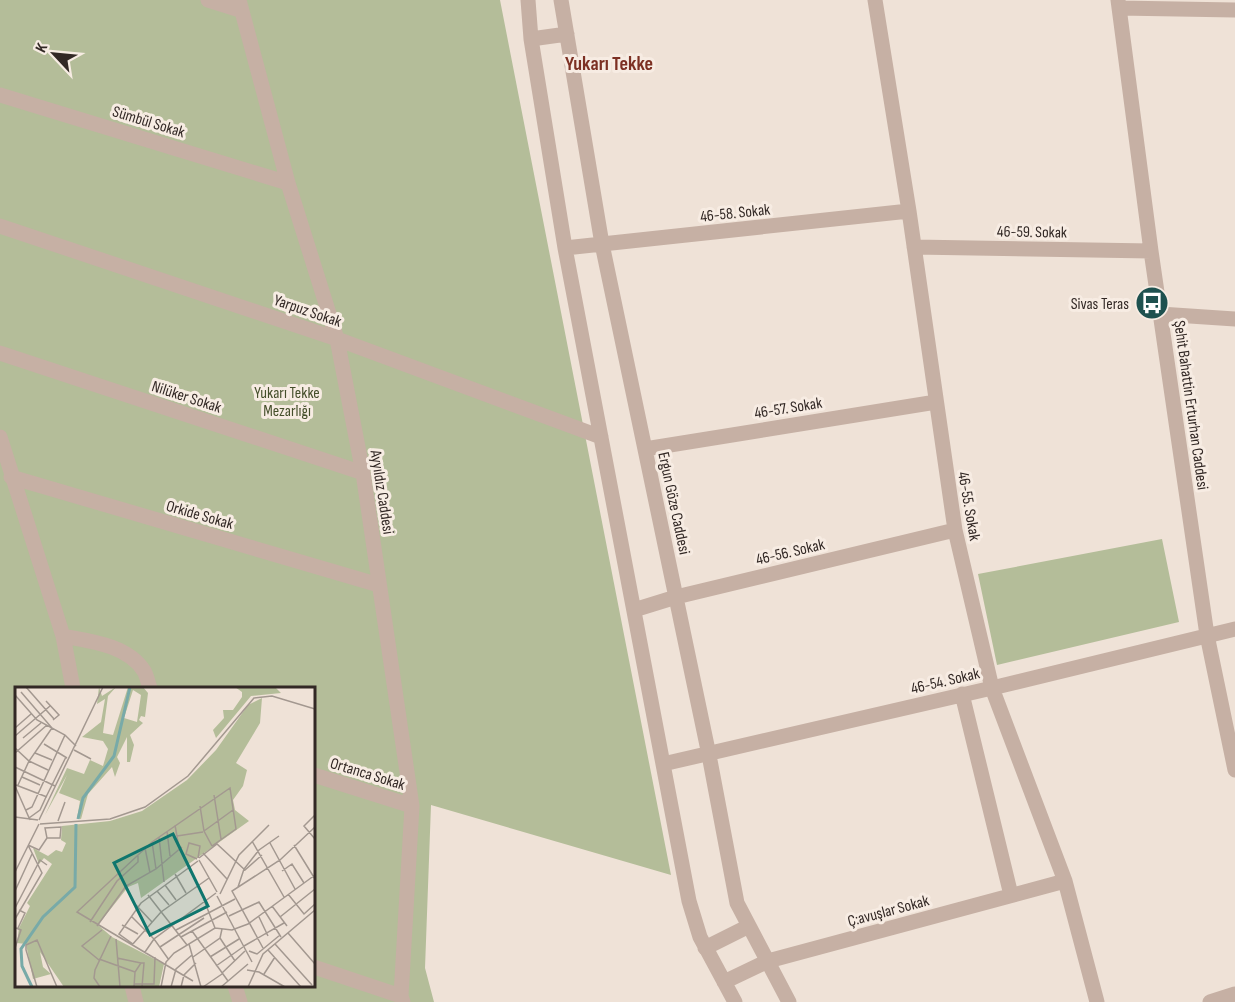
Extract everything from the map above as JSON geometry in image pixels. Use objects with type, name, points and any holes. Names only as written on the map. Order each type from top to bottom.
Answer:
[{"type":"street","points":[[208,0],[239,5]]},
{"type":"street","name":"Ergun Göze Caddesi","points":[[561,0],[602,244],[709,755],[737,903],[789,1002]]},
{"type":"street","name":"46-55. Sokak","points":[[875,0],[909,211],[955,530],[992,688],[1065,881],[1097,1002]]},
{"type":"street","points":[[532,1],[531,39],[565,248],[689,901],[699,937],[735,1002]]},
{"type":"street","points":[[1119,3],[1235,9]]},
{"type":"street","name":"Şehit Bahattin Erturhan Caddesi","points":[[1119,3],[1151,251],[1207,635],[1235,770]]},
{"type":"street","name":"Ayyıldız Caddesi","points":[[239,5],[288,183],[337,339],[363,473],[412,806],[402,999]]},
{"type":"street","points":[[531,39],[567,34]]},
{"type":"street","name":"Sümbül Sokak","points":[[0,95],[288,183]]},
{"type":"street","name":"46-58. Sokak","points":[[565,248],[909,211]]},
{"type":"street","name":"Yarpuz Sokak","points":[[0,226],[337,339],[601,437]]},
{"type":"street","name":"46-59. Sokak","points":[[914,247],[1151,251]]},
{"type":"street","points":[[1160,314],[1235,319]]},
{"type":"street","name":"Nilüker Sokak","points":[[0,353],[363,473]]},
{"type":"street","name":"46-57. Sokak","points":[[645,449],[936,402]]},
{"type":"street","points":[[0,437],[63,636],[73,687]]},
{"type":"street","name":"Orkide Sokak","points":[[11,477],[379,585]]},
{"type":"street","name":"46-56. Sokak","points":[[633,610],[676,597],[955,530]]},
{"type":"street","name":"46-54. Sokak","points":[[663,764],[709,755],[1235,629]]},
{"type":"street","points":[[63,636],[94,642],[120,651],[135,660],[144,671],[150,687]]},
{"type":"street","points":[[962,694],[1011,895]]},
{"type":"street","name":"Ortanca Sokak","points":[[315,775],[412,806]]},
{"type":"street","name":"Ç:avuşlar Sokak","points":[[724,982],[768,961],[1065,881]]},
{"type":"street","points":[[705,948],[749,926]]},
{"type":"street","points":[[315,967],[402,999]]},
{"type":"street","points":[[132,987],[136,1002]]},
{"type":"street","points":[[235,987],[240,1002]]},
{"type":"street","points":[[1210,1002],[1235,994]]},
{"type":"green space","name":"Yukarı Tekke Mezarlığı","points":[[0,0],[500,0],[671,875],[431,805],[425,968],[434,1002],[0,1002]]},
{"type":"green space","points":[[1162,539],[1179,622],[997,665],[978,574]]},
{"type":"place","name":"Sivas Teras","points":[[1152,303]]},
{"type":"district","name":"Yukarı Tekke","points":[[609,63]]}]
